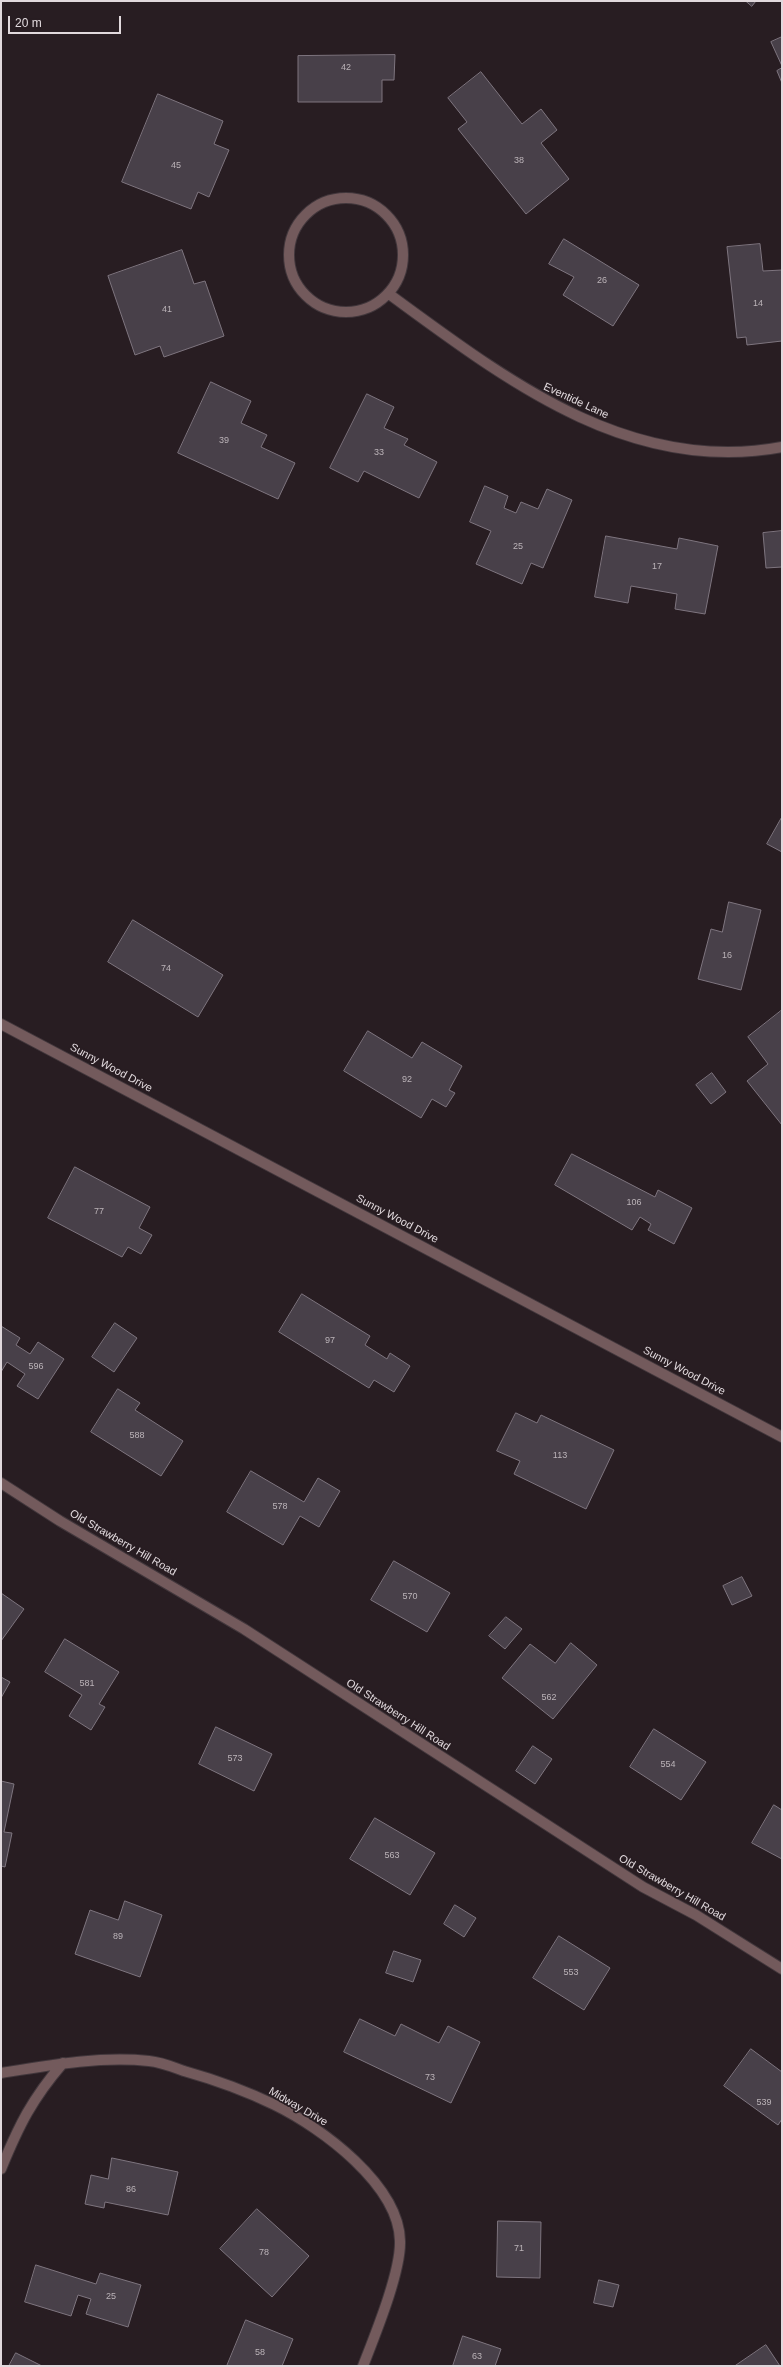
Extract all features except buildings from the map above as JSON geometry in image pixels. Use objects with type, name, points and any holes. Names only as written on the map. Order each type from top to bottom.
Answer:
[{"type":"street","points":[[347,197],[375,205],[387,214],[398,232],[404,253],[402,268],[389,294],[377,304],[363,310],[348,313],[333,311],[318,306],[306,296],[296,284],[290,270],[288,255],[294,232],[307,213],[325,202],[347,197]]},
{"type":"street","name":"Eventide Lane","points":[[389,294],[512,382],[552,405],[596,425],[642,440],[687,449],[734,451],[782,447]]},
{"type":"street","name":"Sunny Wood Drive","points":[[1,1024],[782,1436]]},
{"type":"street","name":"Old Strawberry Hill Road","points":[[1,1483],[60,1521],[244,1629],[643,1887],[696,1914],[782,1969]]},
{"type":"street","name":"Midway Drive","points":[[1,2072],[63,2063],[109,2060],[151,2061],[216,2080],[276,2106],[337,2144],[375,2182],[395,2214],[400,2241],[397,2267],[363,2366]]},
{"type":"street","points":[[1,2169],[29,2106],[40,2090],[63,2063]]}]
